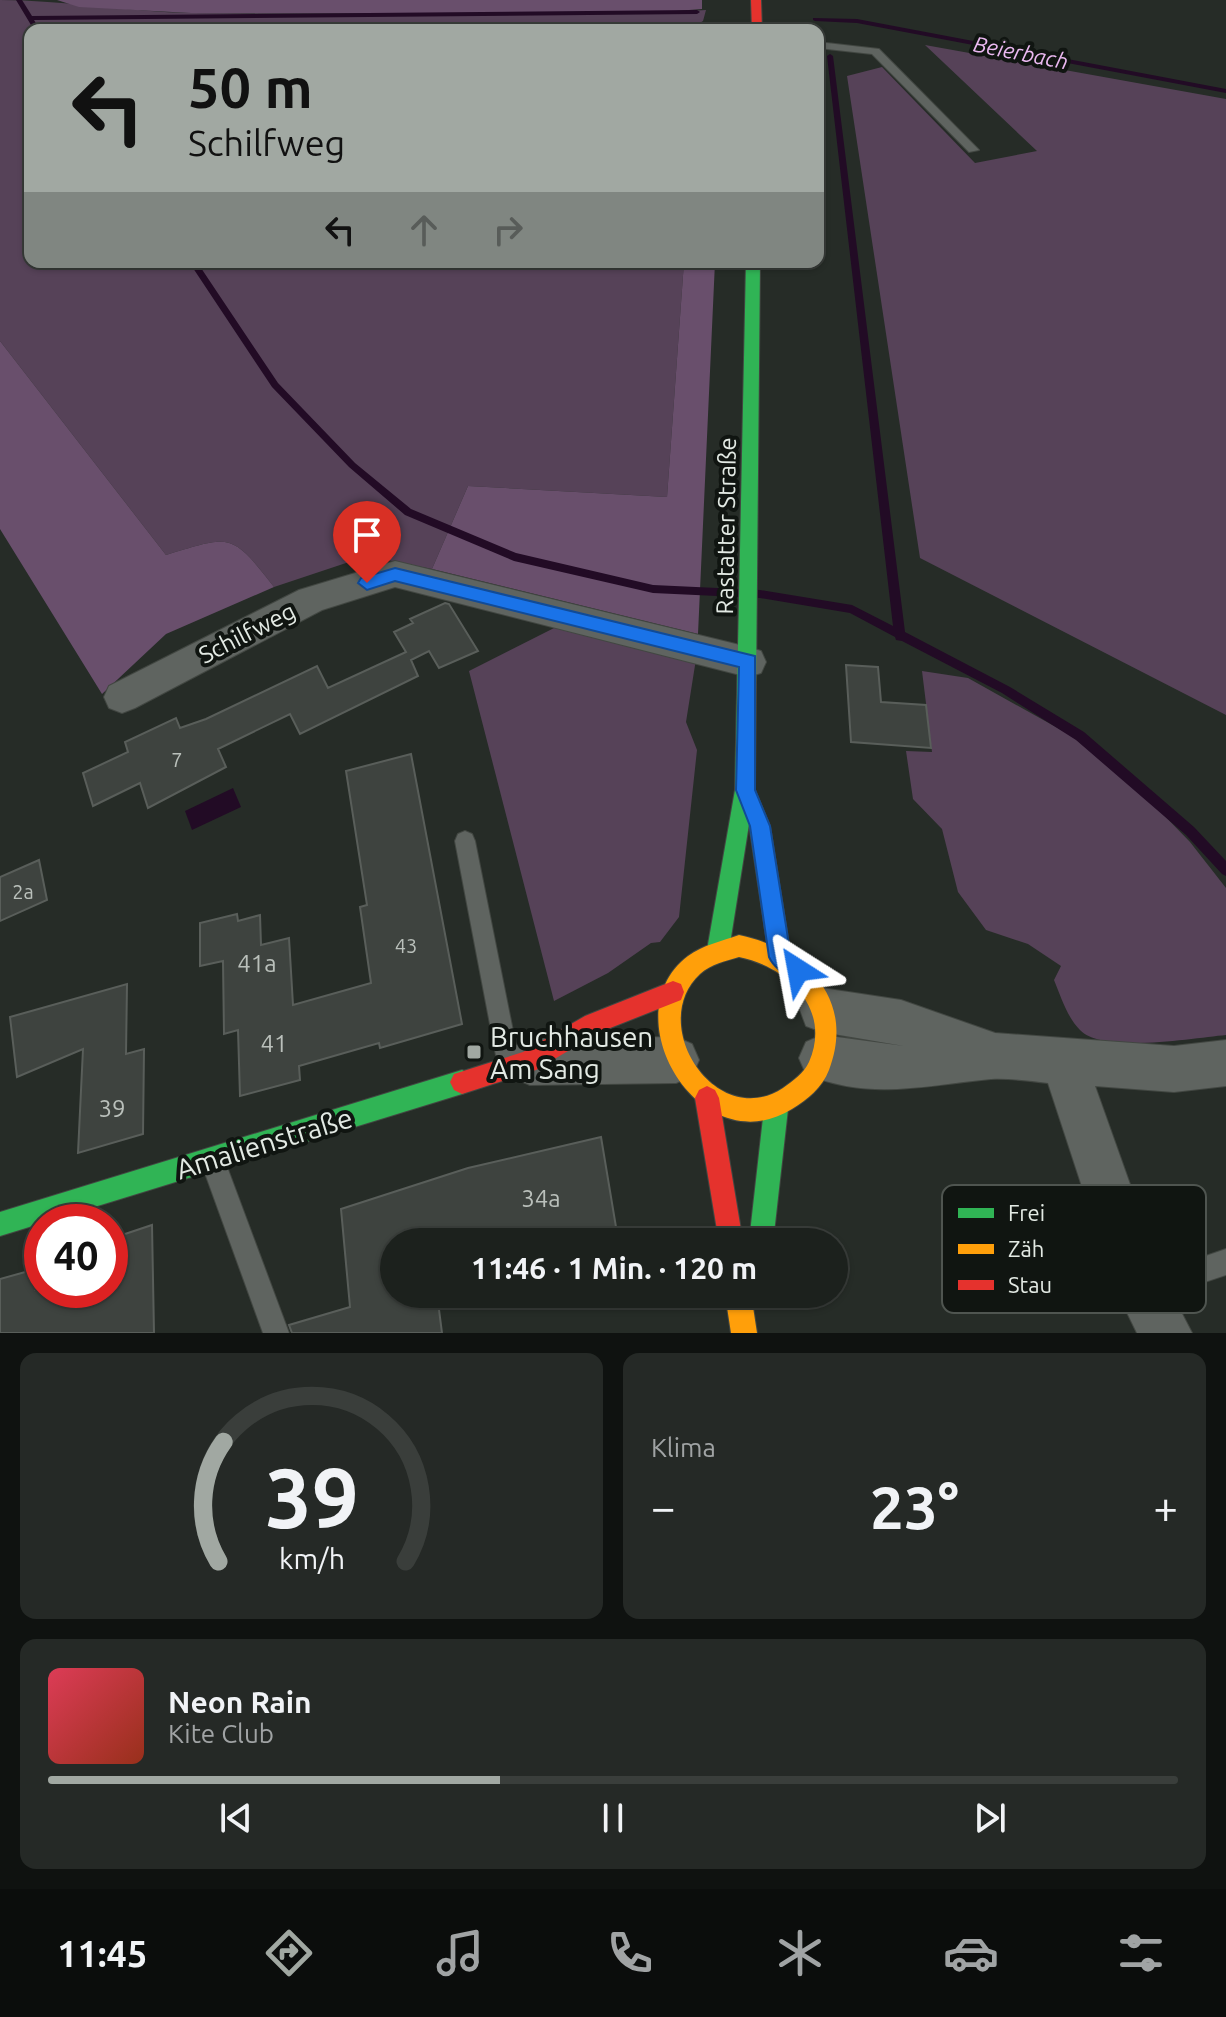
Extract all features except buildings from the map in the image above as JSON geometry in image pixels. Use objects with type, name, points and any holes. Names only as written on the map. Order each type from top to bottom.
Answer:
[{"type":"street","points":[[756,0],[757,24]]},
{"type":"street","name":"Rastatter Straße","points":[[718,950],[745,790],[753,268]]},
{"type":"street","name":"Schilfweg","points":[[122,697],[311,600],[395,574],[748,662]]},
{"type":"street","name":"Rastatter Straße","points":[[745,790],[760,826],[780,957]]},
{"type":"street","points":[[739,946],[760,948],[780,957],[798,970],[813,989],[822,1010],[825,1034],[822,1058],[812,1080],[796,1097],[776,1109],[753,1113],[729,1109],[707,1098],[688,1081],[676,1060],[669,1037],[668,1014],[673,992],[684,974],[699,959],[718,950],[739,946]]},
{"type":"street","name":"Amalienstraße","points":[[0,1224],[519,1065],[593,1024],[673,992]]},
{"type":"street","points":[[822,1010],[901,1022],[995,1056]]},
{"type":"street","points":[[822,1058],[900,1069],[995,1056],[1174,1069],[1226,1063]]},
{"type":"street","name":"Amalienstraße","points":[[519,1065],[676,1060]]},
{"type":"street","points":[[1064,1063],[1106,1185]]},
{"type":"street","points":[[707,1098],[729,1228]]},
{"type":"street","points":[[763,1228],[776,1109]]},
{"type":"street","points":[[740,1308],[744,1333]]},
{"type":"street","points":[[750,1333],[753,1308]]},
{"type":"street","points":[[1155,1313],[1166,1333]]},
{"type":"lane","points":[[824,46],[875,51],[973,150]]},
{"type":"lane","points":[[465,841],[519,1065]]},
{"type":"lane","points":[[212,1159],[276,1333]]},
{"type":"lane","points":[[1206,1269],[1226,1262]]},
{"type":"shaded area","points":[[0,0],[193,13],[637,14],[706,10],[703,21],[698,24],[24,24],[24,268],[684,268],[667,497],[468,486],[432,569],[367,556],[274,587],[248,556],[229,543],[205,544],[166,555],[0,341]]},
{"type":"shaded area","points":[[57,0],[702,0],[702,9],[637,14],[191,13],[79,7]]},
{"type":"shaded area","points":[[925,45],[1226,99],[1226,715],[920,558],[847,76],[882,67],[975,163],[1037,151]]},
{"type":"shaded area","points":[[684,268],[715,268],[698,634],[432,569],[468,486],[667,497]]},
{"type":"shaded area","points":[[0,341],[166,555],[205,544],[229,543],[248,556],[274,587],[166,634],[102,694],[0,529]]},
{"type":"shaded area","points":[[560,625],[696,659],[686,722],[697,750],[679,917],[660,942],[651,943],[608,973],[554,1001],[469,671]]},
{"type":"shaded area","points":[[922,671],[968,678],[1072,736],[1154,805],[1190,842],[1226,888],[1226,1035],[1149,1043],[1092,1037],[1075,1025],[1062,1000],[1054,980],[1061,966],[1028,944],[986,930],[958,892],[942,829],[913,799],[906,751],[932,752]]},
{"type":"shaded area","points":[[233,788],[241,807],[192,830],[185,811]]},
{"type":"waterway","name":"Beierbach","points":[[19,0],[33,24]]},
{"type":"waterway","name":"Beierbach","points":[[30,18],[697,12]]},
{"type":"waterway","name":"Beierbach","points":[[815,19],[857,21],[1226,91]]},
{"type":"waterway","points":[[830,56],[900,634]]},
{"type":"waterway","points":[[197,268],[275,385],[352,465],[408,512],[514,557],[653,589],[760,594],[852,609],[900,634]]},
{"type":"waterway","points":[[900,634],[1006,690],[1080,736],[1190,831],[1226,870]]},
{"type":"traffic: fast","points":[[718,950],[745,790],[753,268]]},
{"type":"traffic: fast","points":[[748,796],[760,826],[780,957]]},
{"type":"traffic: fast","points":[[0,1224],[462,1082]]},
{"type":"traffic: fast","points":[[763,1228],[776,1109]]},
{"type":"traffic: slow","points":[[739,946],[760,950],[780,959],[797,972],[821,1006],[826,1026],[825,1047],[811,1080],[778,1104],[750,1112],[725,1106],[689,1075],[675,1049],[670,1019],[671,1004],[683,976],[710,956],[739,946]]},
{"type":"traffic: slow","points":[[740,1308],[744,1333]]},
{"type":"traffic: jam","points":[[756,0],[757,24]]},
{"type":"traffic: jam","points":[[462,1082],[528,1062],[593,1024],[673,992]]},
{"type":"traffic: jam","points":[[707,1098],[729,1228]]},
{"type":"place","name":"Bruchhausen Am Sang","points":[[474,1052]]},
{"type":"route","points":[[367,583],[395,574],[748,662],[745,790],[760,826],[780,957],[798,970]]}]
